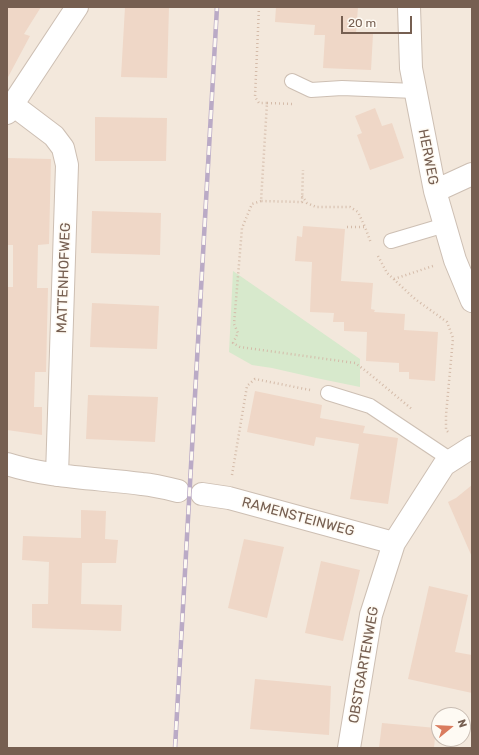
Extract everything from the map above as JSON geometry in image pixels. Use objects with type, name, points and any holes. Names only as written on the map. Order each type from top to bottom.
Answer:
[{"type":"street","points":[[10,109],[77,7]]},
{"type":"street","name":"HERWEG","points":[[409,7],[411,68],[435,191],[455,260],[472,301]]},
{"type":"street","name":"MATTENHOFWEG","points":[[10,109],[54,136],[63,148],[67,166],[57,475]]},
{"type":"street","points":[[435,191],[472,174]]},
{"type":"street","name":"OBSTGARTENWEG","points":[[349,748],[371,615],[394,543],[444,465],[463,453]]},
{"type":"street","points":[[7,464],[25,470],[57,475],[144,484],[178,491]]},
{"type":"street","name":"RAMENSTEINWEG","points":[[202,494],[228,498],[394,543]]},
{"type":"lane","points":[[292,81],[311,90],[342,88],[415,91]]},
{"type":"lane","points":[[391,241],[445,225]]},
{"type":"lane","points":[[328,393],[370,406],[463,453]]},
{"type":"path","points":[[259,7],[255,97],[259,103],[266,103],[261,201]]},
{"type":"path","points":[[303,170],[302,202],[261,201],[252,204],[242,228],[234,324],[238,333],[233,343],[240,347],[355,363],[415,411]]},
{"type":"path","points":[[302,196],[307,203],[316,207],[350,207],[358,212],[373,247]]},
{"type":"path","points":[[347,227],[365,227]]},
{"type":"path","points":[[376,253],[387,273],[415,299],[447,322],[452,338],[446,430],[463,453]]},
{"type":"path","points":[[394,279],[455,260]]},
{"type":"path","points":[[228,498],[247,386],[255,378],[328,393]]},
{"type":"shaded area","points":[[7,7],[472,7],[472,748],[7,748]]},
{"type":"green space","points":[[233,271],[360,359],[360,387],[252,365],[229,352]]},
{"type":"building","points":[[7,7],[41,7],[24,34],[30,36],[7,79]]},
{"type":"building","points":[[125,7],[169,7],[167,78],[121,77]]},
{"type":"building","points":[[276,7],[358,7],[356,33],[373,34],[371,70],[323,68],[325,35],[314,35],[315,25],[275,22]]},
{"type":"building","points":[[375,108],[382,126],[392,123],[404,158],[370,170],[357,135],[362,133],[355,116]]},
{"type":"building","points":[[95,117],[167,118],[166,161],[95,161]]},
{"type":"building","points":[[7,158],[51,159],[49,244],[38,245],[37,288],[48,288],[46,372],[35,372],[34,407],[42,407],[42,435],[7,430],[7,287],[13,287],[13,245],[7,245]]},
{"type":"building","points":[[92,211],[161,213],[160,255],[91,253]]},
{"type":"building","points":[[303,226],[345,229],[341,281],[373,283],[371,309],[375,310],[374,312],[405,314],[404,330],[438,332],[435,381],[409,379],[409,372],[399,372],[399,363],[366,361],[367,332],[344,331],[344,322],[333,322],[334,313],[310,312],[312,262],[295,261],[297,236],[302,237]]},
{"type":"building","points":[[92,303],[159,306],[157,349],[90,347]]},
{"type":"building","points":[[255,391],[322,405],[320,418],[365,426],[363,433],[398,438],[388,504],[350,499],[359,444],[316,437],[314,446],[247,432]]},
{"type":"building","points":[[88,395],[158,397],[155,442],[86,439]]},
{"type":"building","points":[[472,485],[472,557],[448,502],[456,498]]},
{"type":"building","points":[[81,510],[106,511],[105,539],[118,540],[116,563],[82,563],[81,604],[122,605],[121,631],[32,628],[32,604],[48,604],[49,562],[22,560],[23,536],[81,538]]},
{"type":"building","points":[[244,539],[284,547],[267,618],[228,608]]},
{"type":"building","points":[[321,561],[360,570],[343,641],[305,633]]},
{"type":"building","points":[[429,586],[468,595],[455,652],[472,655],[472,693],[408,679]]},
{"type":"building","points":[[255,679],[331,686],[329,735],[250,729]]},
{"type":"building","points":[[382,723],[431,728],[431,747],[434,748],[379,748]]},
{"type":"railway","points":[[175,748],[217,7]]}]
